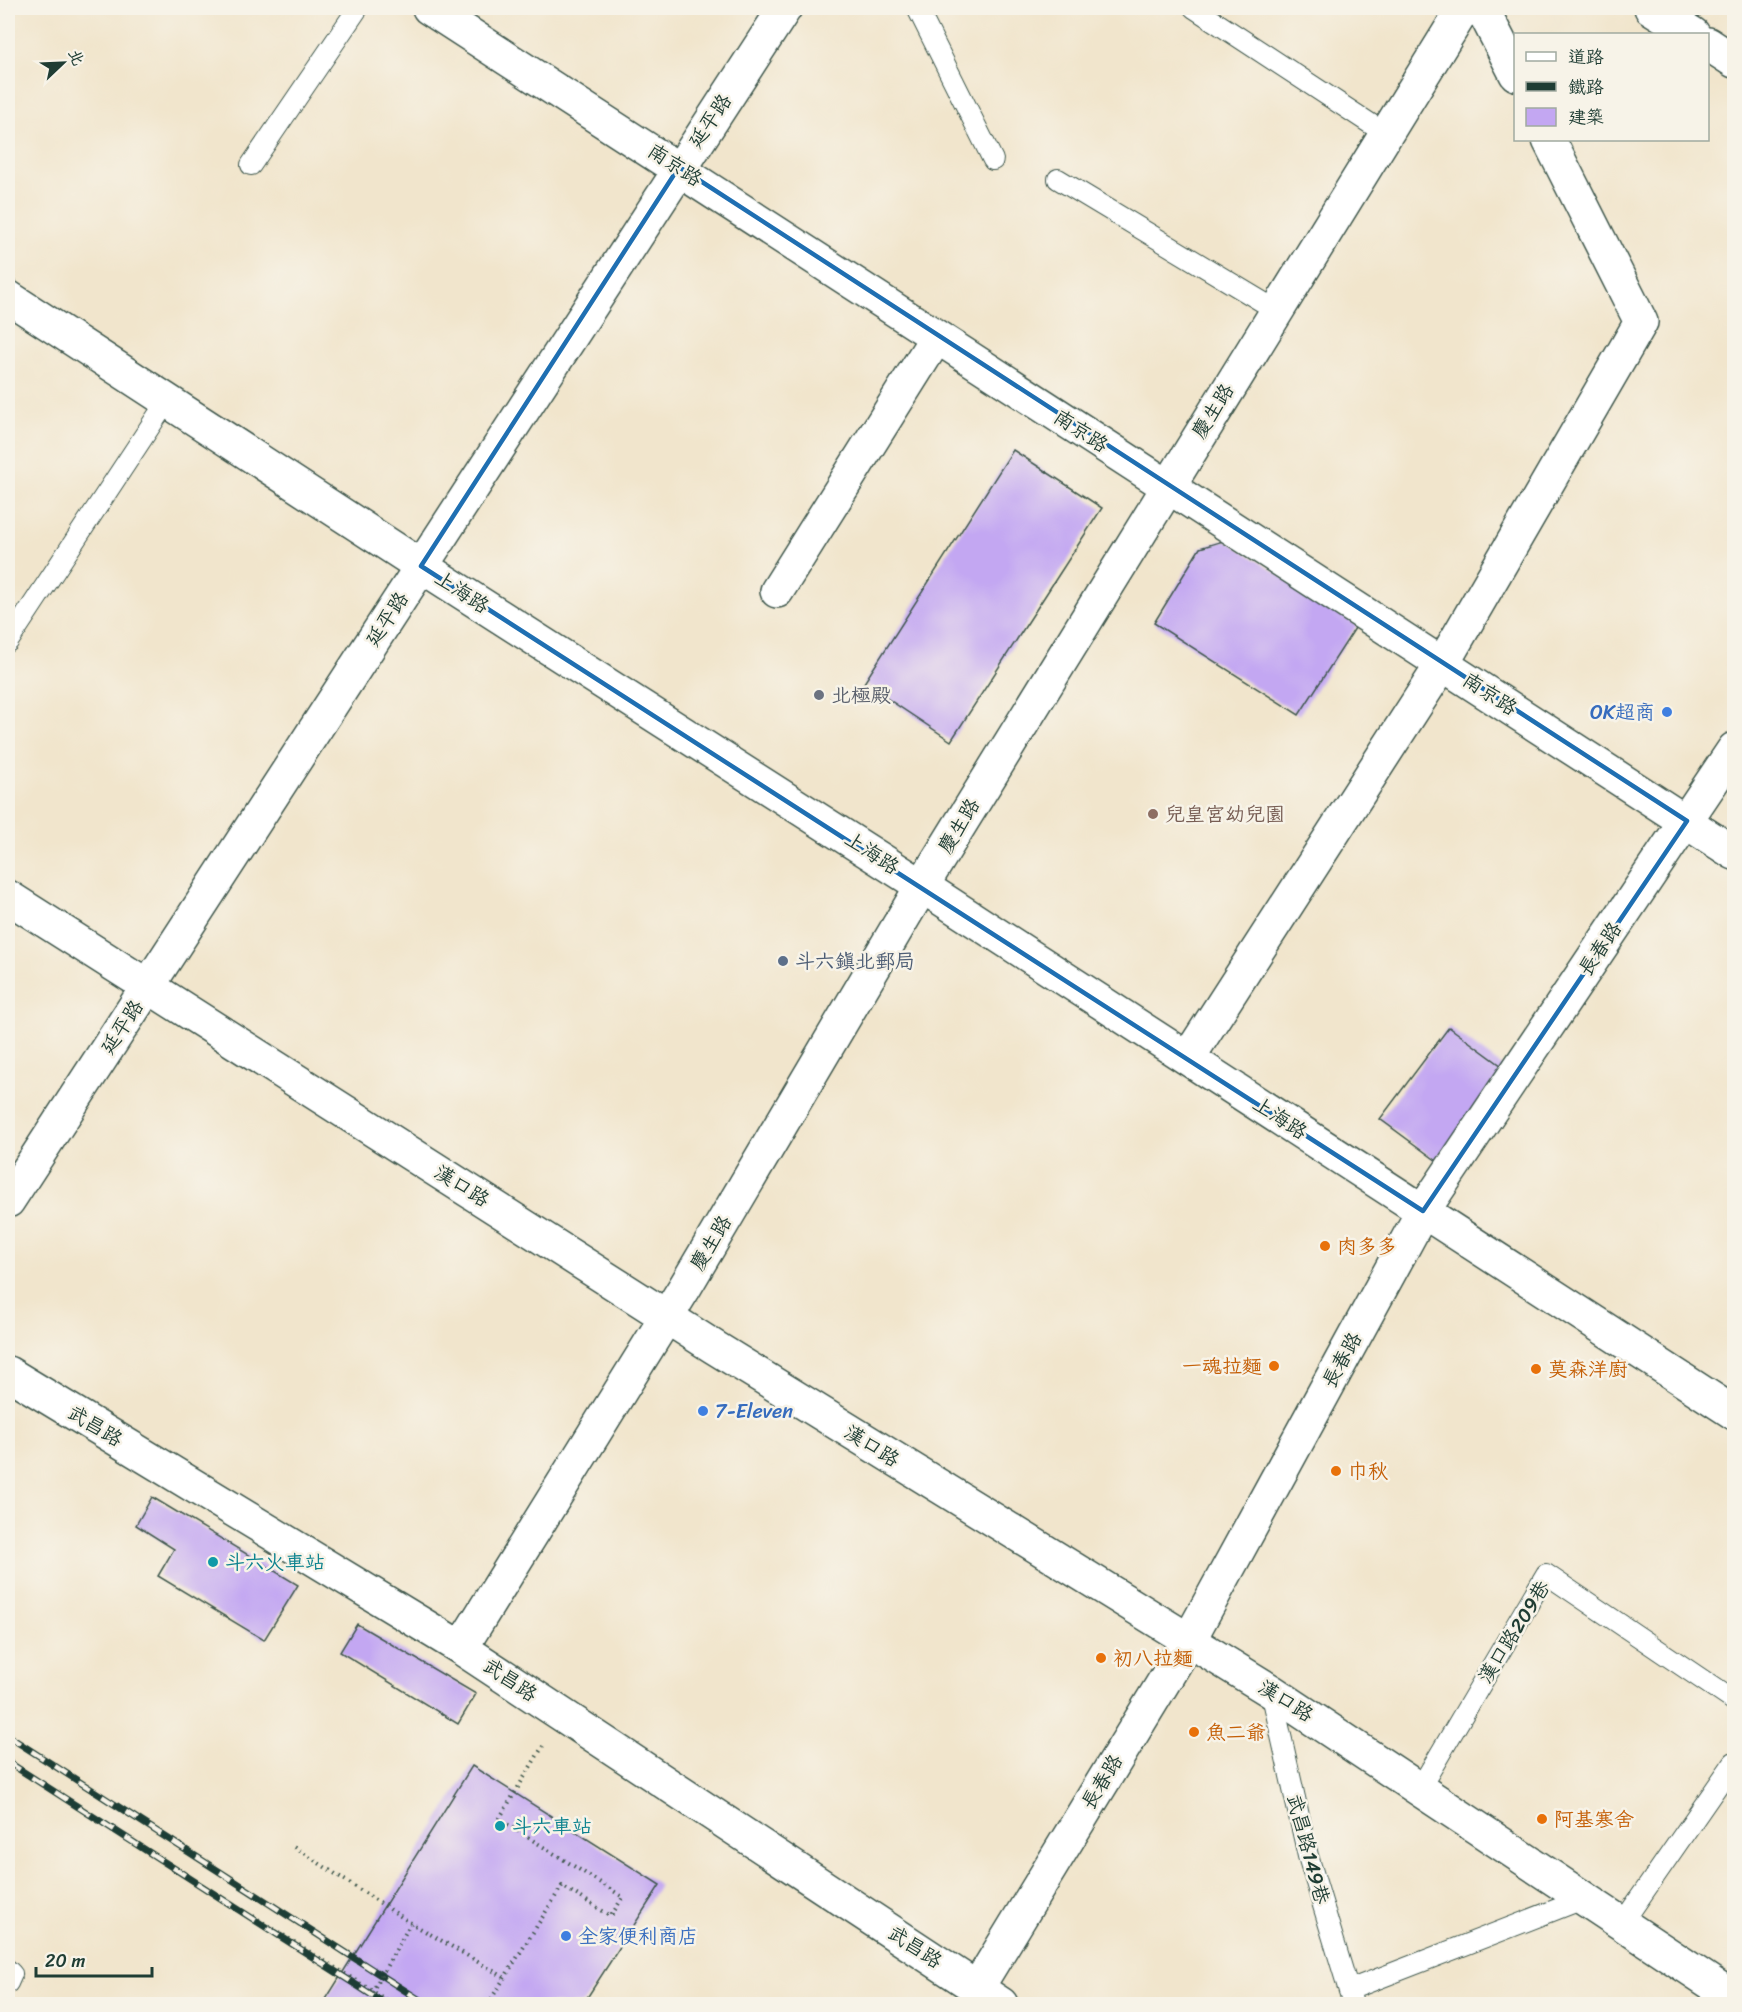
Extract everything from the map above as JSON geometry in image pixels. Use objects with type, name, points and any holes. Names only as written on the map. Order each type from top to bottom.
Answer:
[{"type":"street","name":"南京路","points":[[429,8],[679,167],[936,338],[1443,663],[1734,853]]},
{"type":"street","name":"延平路","points":[[8,1201],[679,167],[785,8]]},
{"type":"street","name":"慶生路","points":[[461,1648],[668,1315],[922,885],[1464,8]]},
{"type":"street","points":[[1482,8],[1514,72]]},
{"type":"street","points":[[1651,8],[1691,33]]},
{"type":"street","points":[[1709,45],[1734,61]]},
{"type":"street","points":[[1188,1058],[1443,663],[1641,322],[1550,141]]},
{"type":"street","name":"上海路","points":[[8,297],[421,566],[922,885],[1734,1413]]},
{"type":"street","points":[[777,591],[936,338]]},
{"type":"street","name":"長春路","points":[[989,1996],[1188,1642],[1424,1211],[1734,749]]},
{"type":"street","name":"漢口路","points":[[8,897],[148,988],[1188,1642],[1270,1691],[1420,1788],[1621,1925],[1734,1998]]},
{"type":"street","name":"武昌路","points":[[8,1373],[461,1648],[989,1996]]},
{"type":"lane","points":[[251,165],[358,8]]},
{"type":"lane","points":[[917,8],[993,160]]},
{"type":"lane","points":[[1194,8],[1386,134]]},
{"type":"lane","points":[[1058,179],[1276,310]]},
{"type":"lane","points":[[8,642],[167,401]]},
{"type":"lane","name":"漢口路209巷","points":[[1420,1788],[1546,1574],[1734,1701]]},
{"type":"lane","name":"武昌路149巷","points":[[1270,1691],[1308,1856],[1351,1997]]},
{"type":"lane","points":[[1621,1925],[1734,1762]]},
{"type":"lane","points":[[1351,1997],[1583,1899]]},
{"type":"lane","points":[[8,1970],[12,1974],[8,1983]]},
{"type":"path","points":[[488,2004],[562,1886],[611,1916],[623,1897],[499,1819],[563,1716]]},
{"type":"path","points":[[294,1846],[411,1923],[504,1977]]},
{"type":"path","points":[[253,1916],[393,2004]]},
{"type":"path","points":[[372,1992],[411,1923]]},
{"type":"highlighted area","points":[[679,167],[1687,821],[1423,1211],[421,566]]},
{"type":"building","points":[[1013,450],[1102,508],[951,741],[864,683]]},
{"type":"building","points":[[1226,540],[1357,625],[1299,715],[1154,623],[1200,548]]},
{"type":"building","points":[[1449,1027],[1506,1069],[1437,1161],[1380,1119]]},
{"type":"building","name":"斗六火車站","points":[[152,1497],[298,1585],[264,1640],[158,1576],[174,1549],[136,1525]]},
{"type":"building","points":[[357,1624],[476,1694],[458,1724],[340,1652]]},
{"type":"building","name":"斗六車站","points":[[472,1766],[660,1885],[583,2004],[323,2004]]},
{"type":"railway","points":[[8,1736],[426,2004]]},
{"type":"railway","points":[[8,1762],[386,2004]]},
{"type":"place","name":"北極殿","points":[[819,695]]},
{"type":"place","name":"OK超商","points":[[1667,712]]},
{"type":"place","name":"兒皇宮幼兒園","points":[[1153,814]]},
{"type":"place","name":"斗六鎮北郵局","points":[[783,961]]},
{"type":"place","name":"肉多多","points":[[1325,1246]]},
{"type":"place","name":"一魂拉麵","points":[[1274,1366]]},
{"type":"place","name":"莫森洋廚","points":[[1536,1369]]},
{"type":"place","name":"7-Eleven","points":[[703,1411]]},
{"type":"place","name":"巾秋","points":[[1336,1471]]},
{"type":"place","name":"斗六火車站","points":[[213,1562]]},
{"type":"place","name":"初八拉麵","points":[[1101,1658]]},
{"type":"place","name":"魚二爺","points":[[1194,1732]]},
{"type":"place","name":"阿基寒舍","points":[[1542,1819]]},
{"type":"place","name":"斗六車站","points":[[500,1826]]},
{"type":"place","name":"全家便利商店","points":[[566,1936]]}]
